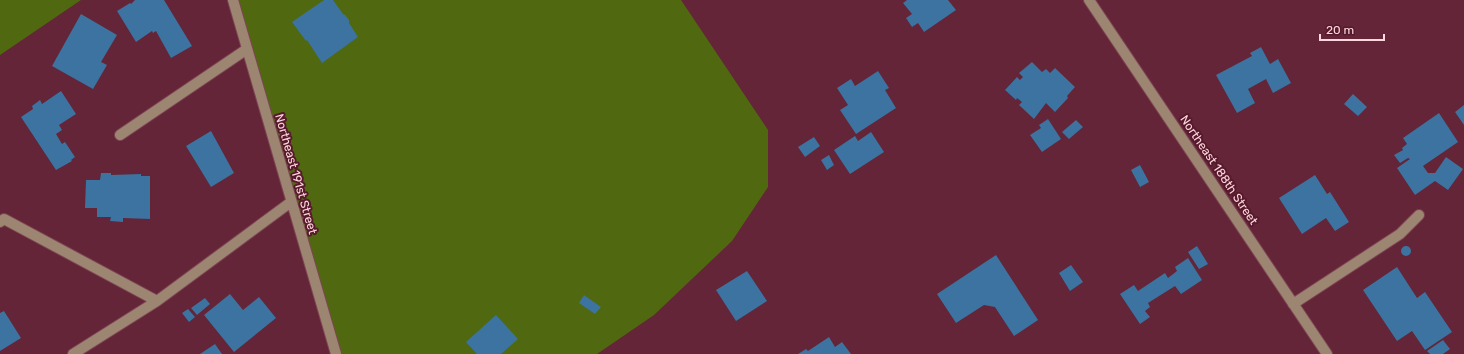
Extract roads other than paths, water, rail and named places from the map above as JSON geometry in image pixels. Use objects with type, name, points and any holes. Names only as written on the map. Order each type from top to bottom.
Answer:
[{"type":"street","name":"Northeast 191st Street","points":[[233,0],[333,353]]},
{"type":"street","name":"Northeast 188th Street","points":[[1089,0],[1294,304],[1323,353]]},
{"type":"street","points":[[120,135],[247,49]]},
{"type":"street","points":[[73,354],[157,301],[291,202]]},
{"type":"street","points":[[1294,304],[1400,234],[1419,215]]},
{"type":"street","points":[[0,222],[4,219],[157,301]]}]
